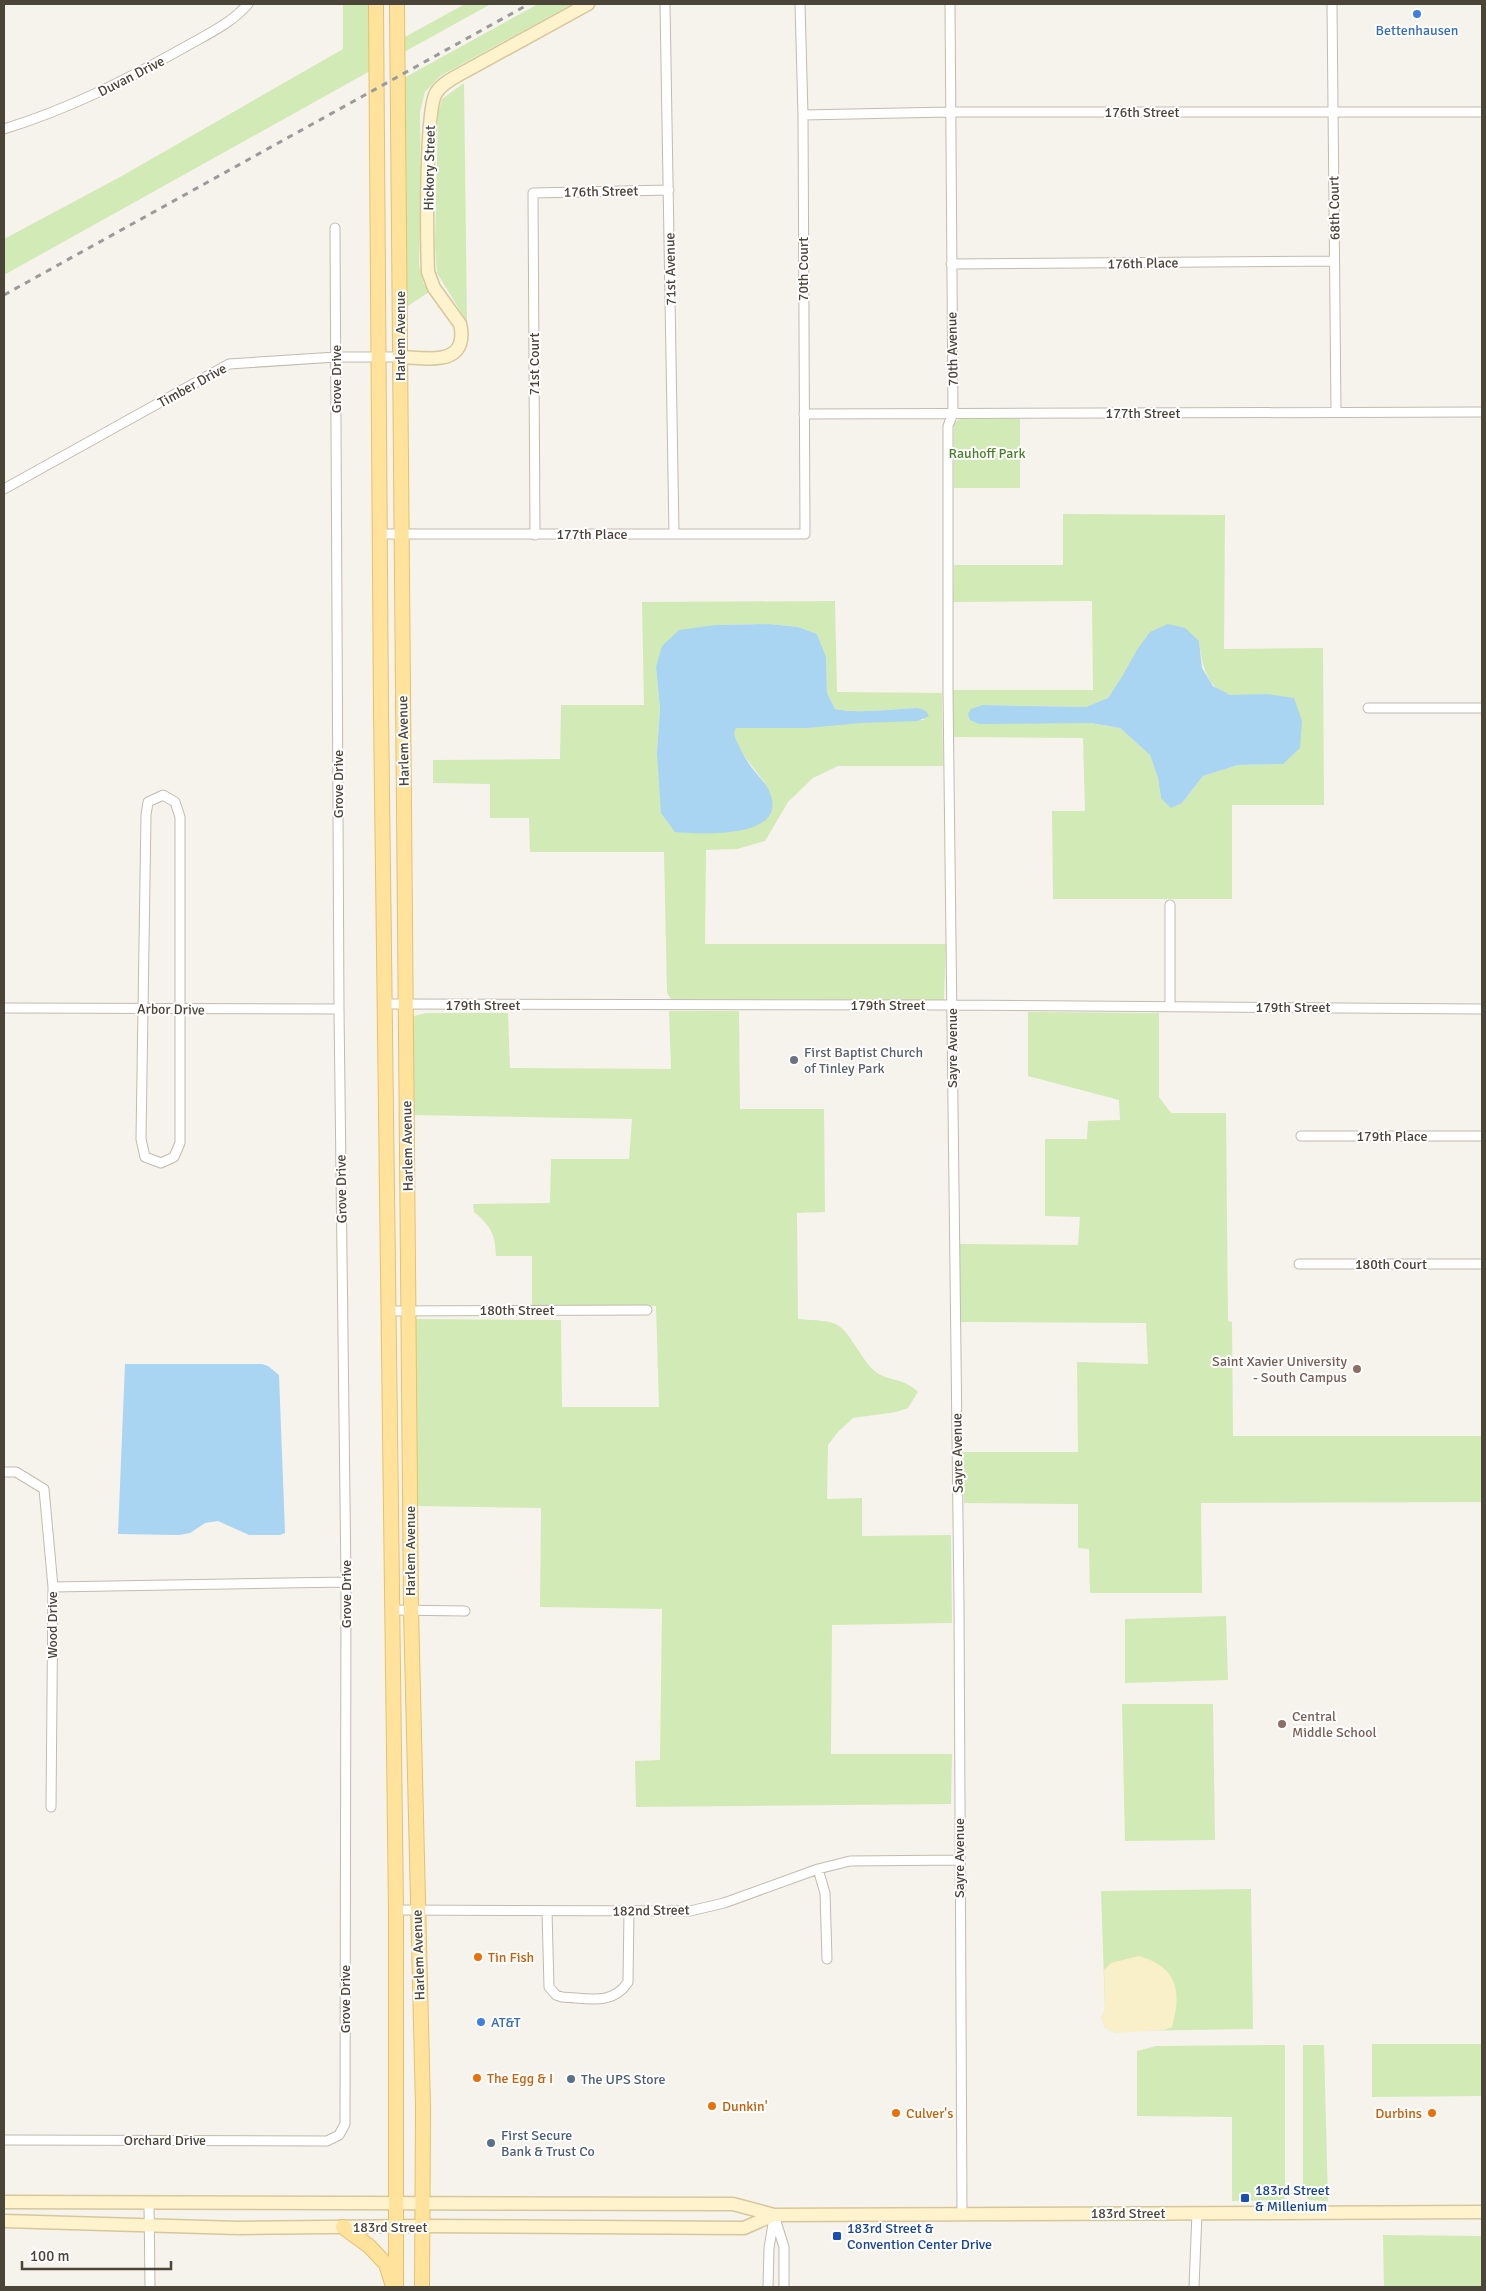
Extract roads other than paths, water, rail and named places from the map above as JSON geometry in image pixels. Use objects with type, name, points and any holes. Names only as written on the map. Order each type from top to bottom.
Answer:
[{"type":"main road","name":"Harlem Avenue","points":[[376,4],[387,1311],[393,1610],[396,1910],[395,2287]]},
{"type":"main road","name":"Harlem Avenue","points":[[398,4],[411,1610],[423,2108],[422,2287]]},
{"type":"main road","points":[[381,711],[403,711]]},
{"type":"main road","points":[[343,2227],[369,2246],[386,2264],[395,2287]]},
{"type":"street","name":"Duvan Drive","points":[[4,129],[42,118],[118,84],[222,26],[248,4]]},
{"type":"street","name":"Hickory Street","points":[[401,357],[448,356],[454,354],[461,340],[462,330],[460,324],[434,288],[428,272],[430,121],[436,93],[446,83],[464,72],[588,4]]},
{"type":"street","name":"71st Avenue","points":[[665,4],[674,534]]},
{"type":"street","name":"70th Court","points":[[800,4],[805,534]]},
{"type":"street","name":"70th Avenue","points":[[948,692],[948,426],[953,413],[949,112],[950,4]]},
{"type":"street","name":"68th Court","points":[[1332,4],[1336,412]]},
{"type":"street","name":"176th Street","points":[[802,115],[949,112],[1482,112]]},
{"type":"street","name":"176th Street","points":[[533,193],[669,190]]},
{"type":"street","name":"71st Court","points":[[533,193],[535,534]]},
{"type":"street","name":"Grove Drive","points":[[327,2141],[339,2135],[345,2124],[346,1582],[339,1009],[335,228]]},
{"type":"street","name":"176th Place","points":[[951,264],[1334,261]]},
{"type":"street","name":"Timber Drive","points":[[4,489],[229,364],[336,356],[401,357]]},
{"type":"street","name":"177th Street","points":[[804,414],[1482,412]]},
{"type":"street","name":"177th Place","points":[[379,534],[805,534]]},
{"type":"street","name":"Sayre Avenue","points":[[948,692],[959,1602],[962,2214]]},
{"type":"street","points":[[1368,708],[1482,708]]},
{"type":"street","points":[[162,795],[175,802],[180,817],[182,1010],[180,1143],[174,1157],[161,1163],[145,1157],[142,1138],[146,815],[148,802],[162,795]]},
{"type":"street","points":[[1170,905],[1170,1006]]},
{"type":"street","name":"179th Street","points":[[384,1004],[952,1005],[1482,1009]]},
{"type":"street","name":"Arbor Drive","points":[[4,1008],[339,1009]]},
{"type":"street","name":"179th Place","points":[[1301,1136],[1482,1136]]},
{"type":"street","name":"180th Court","points":[[1299,1264],[1482,1264]]},
{"type":"street","name":"180th Street","points":[[387,1311],[648,1310]]},
{"type":"street","name":"Wood Drive","points":[[4,1472],[16,1472],[44,1489],[53,1587],[51,1807]]},
{"type":"street","points":[[53,1587],[346,1582]]},
{"type":"street","points":[[393,1610],[465,1611]]},
{"type":"street","name":"182nd Street","points":[[396,1910],[690,1911],[716,1905],[818,1869],[850,1861],[959,1860]]},
{"type":"street","points":[[818,1869],[825,1893],[827,1959]]},
{"type":"street","points":[[547,1911],[549,1987],[556,1995],[562,1997],[608,1998],[622,1991],[628,1982],[629,1911]]},
{"type":"street","name":"Orchard Drive","points":[[4,2140],[327,2141]]},
{"type":"street","name":"183rd Street","points":[[4,2202],[733,2204],[774,2215],[1482,2212]]},
{"type":"street","points":[[150,2203],[150,2287]]},
{"type":"street","points":[[1194,2287],[1197,2213]]},
{"type":"street","points":[[768,2287],[769,2248],[774,2215]]},
{"type":"street","points":[[774,2215],[784,2247],[784,2287]]},
{"type":"street","name":"183rd Street","points":[[4,2221],[238,2228],[422,2226],[744,2228],[774,2215]]},
{"type":"water","points":[[769,624],[798,627],[817,634],[826,657],[827,693],[835,709],[865,711],[918,708],[926,711],[929,716],[918,721],[861,723],[807,728],[736,728],[734,734],[737,743],[749,764],[769,791],[772,800],[771,813],[763,822],[751,828],[717,833],[675,832],[661,813],[657,752],[660,709],[656,667],[662,646],[679,630],[716,625]]},
{"type":"water","points":[[1168,624],[1185,628],[1199,641],[1202,668],[1213,686],[1230,695],[1267,694],[1294,698],[1302,721],[1300,748],[1283,764],[1238,765],[1203,776],[1182,803],[1171,808],[1161,798],[1158,778],[1150,755],[1120,728],[1091,723],[979,724],[970,720],[968,714],[971,709],[983,705],[1086,707],[1108,698],[1150,632]]},
{"type":"water","points":[[125,1364],[262,1364],[268,1366],[279,1375],[285,1533],[280,1535],[249,1535],[218,1521],[205,1523],[190,1533],[179,1535],[118,1534]]},
{"type":"railway","points":[[4,295],[529,4]]},
{"type":"place","name":"Bettenhausen","points":[[1417,14]]},
{"type":"place","name":"First Baptist Church of Tinley Park","points":[[794,1060]]},
{"type":"place","name":"Saint Xavier University - South Campus","points":[[1357,1369]]},
{"type":"place","name":"Central Middle School","points":[[1282,1724]]},
{"type":"place","name":"Tin Fish","points":[[478,1957]]},
{"type":"place","name":"AT&T","points":[[481,2022]]},
{"type":"place","name":"The Egg & I","points":[[477,2078]]},
{"type":"place","name":"The UPS Store","points":[[571,2079]]},
{"type":"place","name":"Dunkin'","points":[[712,2106]]},
{"type":"place","name":"Culver's","points":[[896,2113]]},
{"type":"place","name":"Durbins","points":[[1432,2113]]},
{"type":"place","name":"First Secure Bank & Trust Co","points":[[491,2143]]},
{"type":"place","name":"183rd Street & Millenium","points":[[1245,2198]]},
{"type":"place","name":"183rd Street & Convention Center Drive","points":[[837,2236]]},
{"type":"park label","name":"Rauhoff Park","points":[[987,453]]}]
